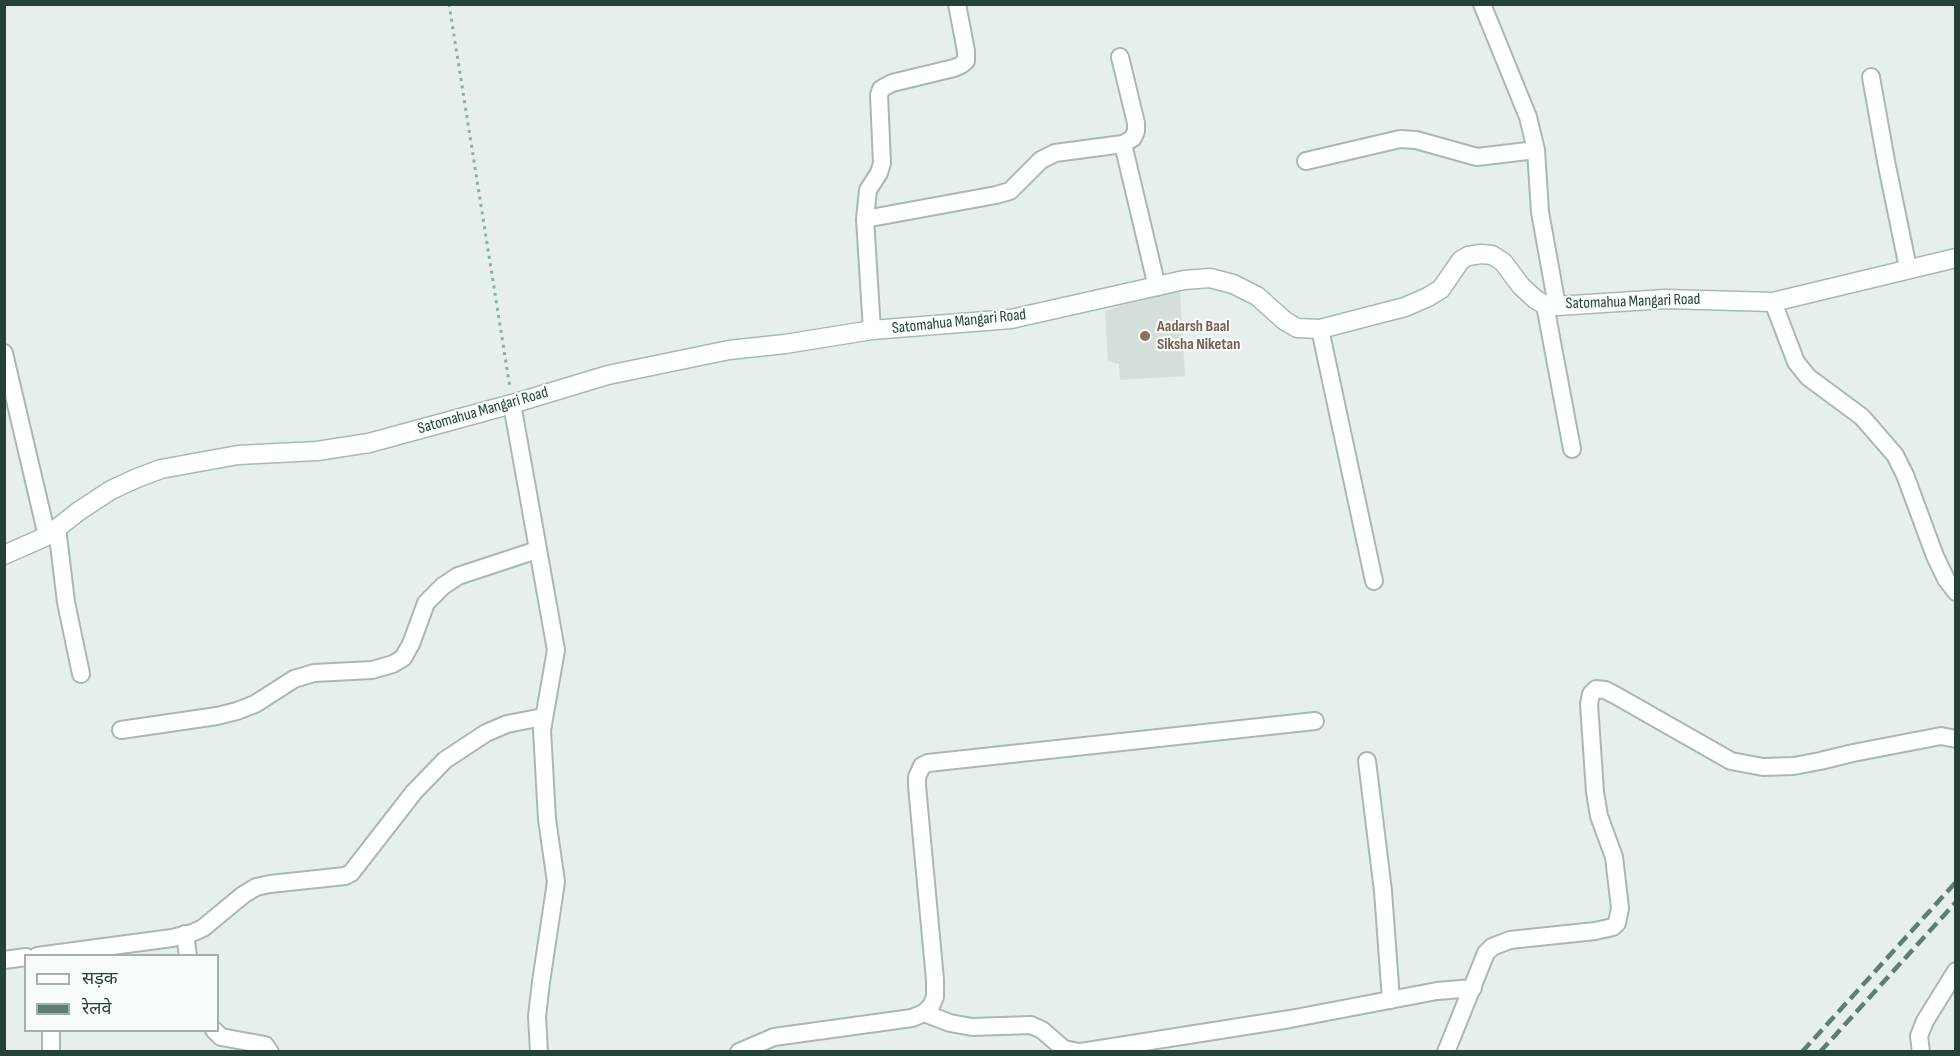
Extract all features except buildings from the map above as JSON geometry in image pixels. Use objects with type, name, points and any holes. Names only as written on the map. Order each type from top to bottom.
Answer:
[{"type":"street","points":[[872,330],[865,219],[868,190],[879,173],[882,163],[880,89],[892,83],[961,65],[966,61],[957,4]]},
{"type":"street","points":[[1482,4],[1520,94],[1536,150],[1540,212],[1551,305],[1572,449]]},
{"type":"street","points":[[865,219],[1010,191],[1041,160],[1055,153],[1123,144],[1133,138],[1136,123],[1120,57]]},
{"type":"street","points":[[1871,77],[1908,268]]},
{"type":"street","points":[[1306,161],[1400,139],[1416,140],[1477,157],[1536,150]]},
{"type":"street","points":[[1123,144],[1157,287]]},
{"type":"street","name":"Satomahua Mangari Road","points":[[4,555],[52,532],[111,490],[161,470],[238,455],[317,451],[369,442],[512,404],[608,375],[729,350],[785,344],[872,330],[1011,319],[1184,280],[1210,278],[1233,284],[1257,296],[1285,321],[1297,327],[1320,329],[1405,307],[1428,297],[1441,289],[1461,260],[1468,256],[1481,254],[1492,255],[1503,262],[1521,286],[1535,299],[1551,305],[1666,299],[1773,302],[1956,258]]},
{"type":"street","points":[[1773,302],[1796,362],[1808,377],[1862,417],[1895,455],[1905,475],[1935,556],[1946,579],[1956,592]]},
{"type":"street","points":[[1320,329],[1374,581]]},
{"type":"street","points":[[4,353],[52,532],[81,674]]},
{"type":"street","points":[[512,404],[556,650],[543,717],[543,768],[547,819],[556,882],[540,982],[537,1016],[539,1052]]},
{"type":"street","points":[[121,730],[237,711],[255,704],[294,679],[314,673],[372,670],[393,664],[403,658],[411,644],[426,603],[442,586],[458,576],[537,550]]},
{"type":"street","points":[[1446,1052],[1486,953],[1498,943],[1595,931],[1617,924],[1620,908],[1614,857],[1599,816],[1595,792],[1589,704],[1591,694],[1596,689],[1616,695],[1731,761],[1762,766],[1794,766],[1941,736],[1956,739]]},
{"type":"street","points":[[51,954],[184,934],[203,928],[256,887],[333,878],[351,873],[414,792],[445,760],[486,733],[507,724],[543,717]]},
{"type":"street","points":[[739,1052],[774,1037],[898,1022],[924,1013],[932,1006],[935,997],[935,980],[917,786],[917,777],[922,766],[928,763],[1315,721]]},
{"type":"street","points":[[1367,761],[1383,891],[1391,1000]]},
{"type":"street","points":[[184,934],[188,954]]},
{"type":"street","points":[[4,960],[24,957]]},
{"type":"street","points":[[1921,1052],[1919,1036],[1925,1021],[1956,971]]},
{"type":"street","points":[[924,1013],[950,1023],[972,1027],[1031,1025],[1042,1030],[1065,1049],[1080,1052],[1290,1019],[1444,990],[1473,988]]},
{"type":"street","points":[[51,1032],[51,1052]]},
{"type":"street","points":[[216,1032],[221,1037],[265,1045],[270,1052]]},
{"type":"path","points":[[449,4],[512,404]]},
{"type":"shaded area","name":"Aadarsh Baal Siksha Niketan","points":[[1180,292],[1185,376],[1120,380],[1119,364],[1108,361],[1105,311],[1156,293]]},
{"type":"railway","points":[[1802,1052],[1956,882]]},
{"type":"railway","points":[[1820,1052],[1956,902]]},
{"type":"place","name":"Aadarsh Baal Siksha Niketan","points":[[1145,336]]}]
